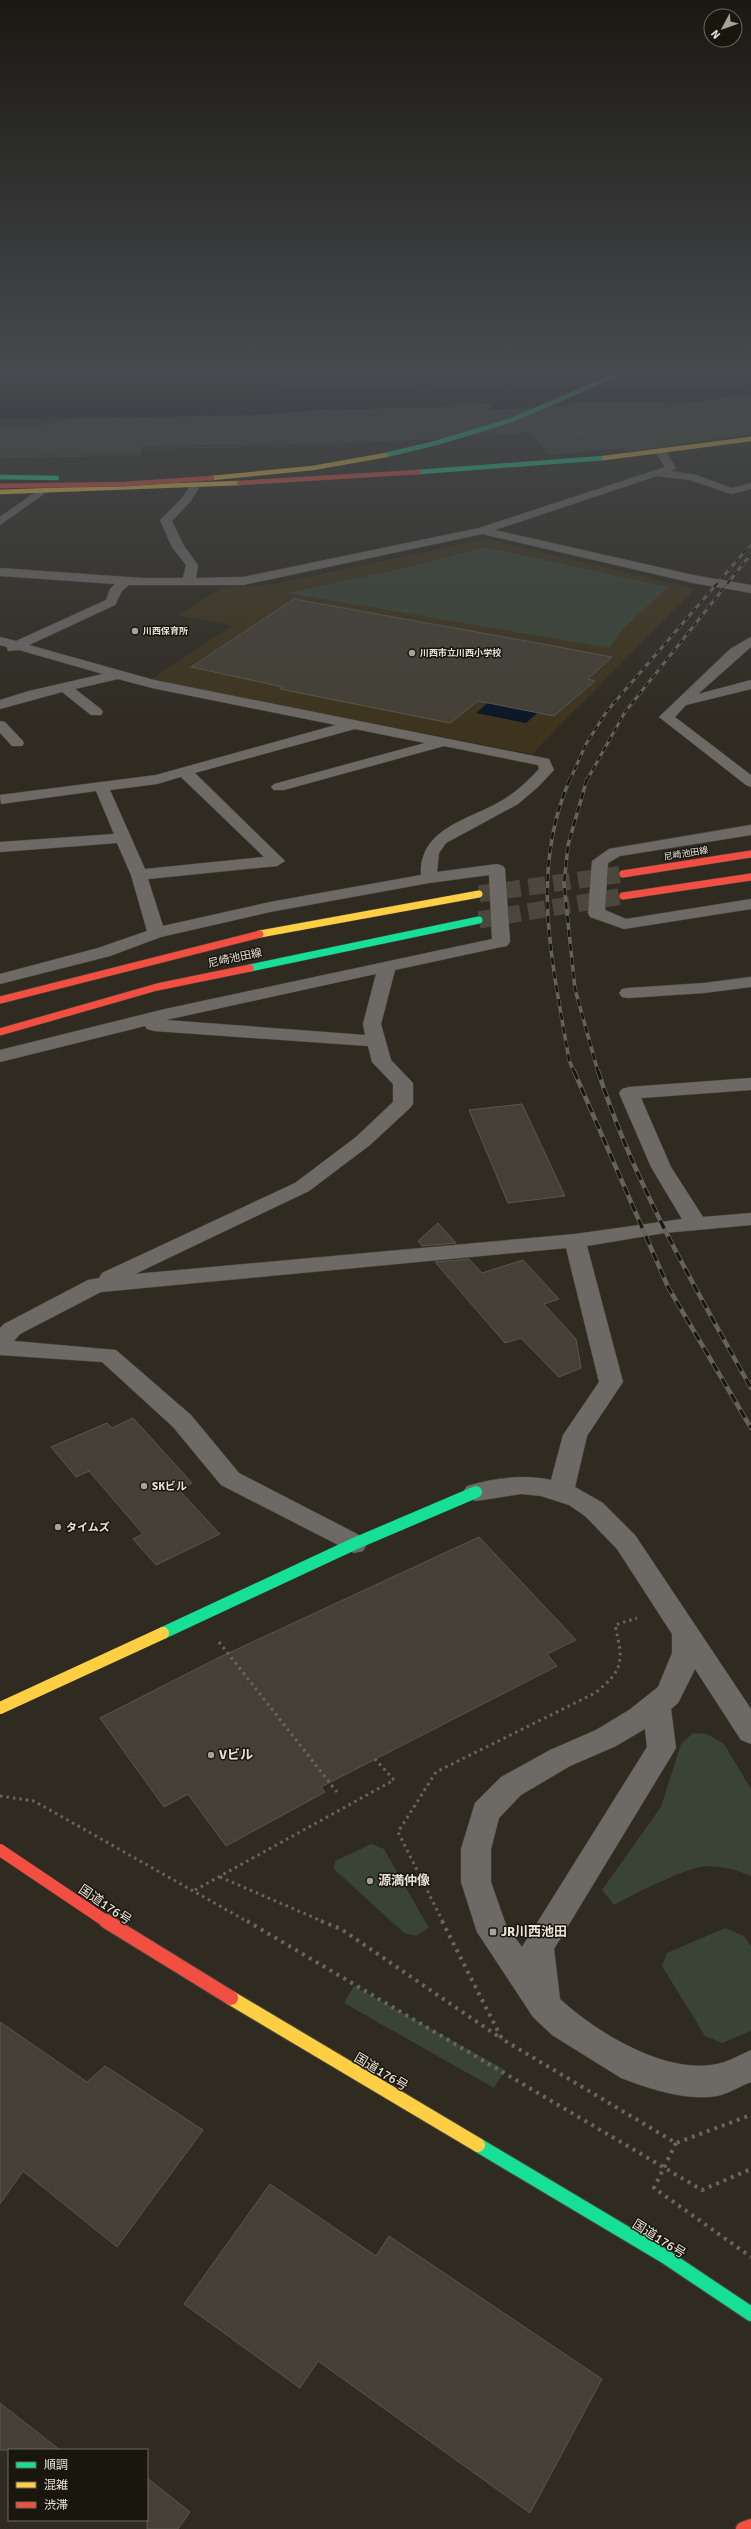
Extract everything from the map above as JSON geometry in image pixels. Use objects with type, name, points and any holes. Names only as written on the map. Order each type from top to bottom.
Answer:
[{"type":"main road","points":[[0,492],[91,490]]},
{"type":"main road","name":"尼崎池田線","points":[[624,874],[751,854]]},
{"type":"main road","points":[[624,896],[751,877]]},
{"type":"main road","name":"尼崎池田線","points":[[0,1000],[254,935],[479,894]]},
{"type":"main road","name":"尼崎池田線","points":[[0,1032],[157,987],[479,920]]},
{"type":"main road","points":[[0,1708],[354,1544],[476,1492]]},
{"type":"main road","name":"国道176号","points":[[0,1850],[144,1946],[666,2257],[751,2314]]},
{"type":"main road","points":[[743,2529],[751,2526]]},
{"type":"street","points":[[189,581],[192,565],[178,548],[166,520],[186,500],[192,490]]},
{"type":"street","points":[[0,572],[126,581],[243,581],[482,531],[605,490]]},
{"type":"street","points":[[0,522],[40,492]]},
{"type":"street","points":[[482,531],[685,578],[747,588],[751,577]]},
{"type":"street","points":[[0,654],[111,602],[116,589],[126,581]]},
{"type":"street","points":[[0,641],[20,645],[152,684],[544,762],[547,770],[534,784],[508,804],[454,832],[436,844],[427,863],[429,878]]},
{"type":"street","points":[[751,641],[735,652],[666,717],[751,782]]},
{"type":"street","points":[[0,705],[118,674]]},
{"type":"street","points":[[682,702],[742,688],[751,684]]},
{"type":"street","points":[[64,687],[96,712]]},
{"type":"street","points":[[1,799],[157,779],[185,772],[247,752],[357,724]]},
{"type":"street","points":[[0,726],[17,743]]},
{"type":"street","points":[[279,787],[444,742]]},
{"type":"street","points":[[139,876],[277,861],[185,772]]},
{"type":"street","points":[[101,786],[139,876],[156,933]]},
{"type":"street","points":[[751,830],[615,852],[600,861],[596,913],[624,924],[751,904]]},
{"type":"street","points":[[0,847],[124,838]]},
{"type":"street","points":[[0,979],[104,952],[156,933],[270,907],[429,878],[496,869],[501,942],[132,1023],[0,1056]]},
{"type":"street","points":[[0,1341],[12,1330],[96,1285],[302,1187],[363,1141],[403,1104],[403,1083],[382,1062],[372,1024],[387,967]]},
{"type":"street","points":[[628,993],[704,988],[751,982]]},
{"type":"street","points":[[132,1023],[376,1041]]},
{"type":"street","points":[[695,1225],[690,1211],[661,1167],[629,1093],[751,1084]]},
{"type":"street","points":[[96,1285],[575,1240],[632,1231],[751,1219]]},
{"type":"street","points":[[561,1491],[575,1435],[612,1382],[575,1240]]},
{"type":"street","points":[[0,1347],[108,1355],[182,1421],[230,1479],[354,1544]]},
{"type":"street","points":[[476,1492],[501,1485],[533,1485],[561,1491],[591,1505],[611,1523],[751,1732]]},
{"type":"street","points":[[686,1633],[686,1653],[680,1672],[668,1695],[639,1718],[606,1738],[560,1758],[511,1786],[486,1812],[476,1849],[476,1882],[493,1932],[545,2006],[564,2024],[633,2067],[679,2080],[717,2080],[751,2066]]},
{"type":"street","points":[[545,2006],[538,1948],[662,1748],[656,1704]]},
{"type":"path","points":[[219,1642],[337,1792]]},
{"type":"path","points":[[195,1890],[394,1780],[375,1759]]},
{"type":"path","points":[[0,1796],[34,1801],[195,1890],[702,2190],[751,2169]]},
{"type":"path","points":[[220,1877],[341,1929],[502,2039]]},
{"type":"path","points":[[676,2143],[654,2188],[751,2257]]},
{"type":"shaded area","name":"川西市立川西小学校","points":[[487,539],[695,589],[532,754],[150,680],[232,626],[178,615],[222,588],[274,584]]},
{"type":"green space","points":[[485,547],[668,587],[623,629],[609,648],[287,593],[409,567]]},
{"type":"green space","points":[[693,1733],[707,1734],[724,1744],[751,1789],[751,1876],[726,1868],[711,1866],[700,1867],[667,1879],[614,1905],[602,1890],[661,1807],[681,1744]]},
{"type":"green space","points":[[371,1844],[384,1849],[429,1928],[416,1936],[404,1933],[334,1869],[335,1861]]},
{"type":"green space","points":[[725,1928],[744,1936],[751,1946],[751,2031],[722,2043],[705,2036],[662,1966],[667,1953]]},
{"type":"green space","points":[[354,1986],[505,2070],[494,2088],[344,2003]]},
{"type":"water","points":[[512,682],[561,692],[526,723],[476,713]]},
{"type":"building","points":[[294,599],[612,657],[588,679],[595,681],[554,716],[478,701],[450,723],[280,689],[283,687],[191,667]]},
{"type":"building","points":[[522,1104],[565,1196],[508,1203],[469,1110]]},
{"type":"building","points":[[438,1223],[456,1243],[422,1246],[418,1241]]},
{"type":"building","points":[[469,1259],[482,1273],[523,1260],[559,1299],[544,1304],[576,1339],[581,1368],[559,1377],[521,1338],[505,1343],[435,1262]]},
{"type":"building","name":"SKビル","points":[[133,1418],[192,1483],[179,1490],[220,1534],[156,1565],[133,1539],[143,1534],[89,1471],[76,1477],[51,1447],[107,1423],[112,1428]]},
{"type":"building","points":[[479,1537],[576,1640],[547,1654],[557,1666],[321,1787],[325,1792],[226,1846],[188,1794],[164,1807],[100,1718],[218,1658]]},
{"type":"building","points":[[0,2022],[87,2082],[105,2066],[203,2130],[117,2247],[23,2171],[0,2204]]},
{"type":"building","points":[[270,2184],[376,2256],[389,2236],[602,2379],[530,2513],[318,2361],[300,2388],[184,2304]]},
{"type":"building","points":[[0,2403],[59,2449],[8,2449],[0,2450]]},
{"type":"building","points":[[148,2479],[190,2512],[178,2529],[147,2529]]},
{"type":"tunnel","points":[[479,894],[623,874]]},
{"type":"tunnel","points":[[479,920],[623,896]]},
{"type":"railway","points":[[746,550],[751,545]]},
{"type":"railway","points":[[570,780],[586,744],[607,711],[746,550]]},
{"type":"railway","points":[[587,780],[625,712],[751,554]]},
{"type":"railway","points":[[570,779],[558,814],[550,849],[547,883],[551,953],[569,1060],[574,1072]]},
{"type":"railway","points":[[587,779],[568,845],[564,884],[575,989],[598,1072]]},
{"type":"railway","points":[[574,1071],[668,1287],[751,1428]]},
{"type":"railway","points":[[598,1071],[613,1113],[647,1194],[687,1272],[751,1388]]},
{"type":"traffic: fast","points":[[250,968],[479,920]]},
{"type":"traffic: fast","points":[[163,1633],[354,1544],[476,1492]]},
{"type":"traffic: fast","points":[[478,2145],[666,2257],[751,2314]]},
{"type":"traffic: slow","points":[[0,492],[53,490]]},
{"type":"traffic: slow","points":[[260,934],[479,894]]},
{"type":"traffic: slow","points":[[0,1708],[163,1633]]},
{"type":"traffic: slow","points":[[231,1998],[478,2145]]},
{"type":"traffic: jam","points":[[623,874],[751,854]]},
{"type":"traffic: jam","points":[[623,896],[751,877]]},
{"type":"traffic: jam","points":[[0,1000],[260,934]]},
{"type":"traffic: jam","points":[[0,1032],[157,987],[250,968]]},
{"type":"traffic: jam","points":[[0,1850],[144,1946],[231,1998]]},
{"type":"traffic: jam","points":[[743,2529],[751,2526]]},
{"type":"place","name":"川西保育所","points":[[135,631]]},
{"type":"place","name":"川西市立川西小学校","points":[[412,653]]},
{"type":"place","name":"SKビル","points":[[144,1486]]},
{"type":"place","name":"タイムズ","points":[[58,1527]]},
{"type":"place","name":"Vビル","points":[[211,1755]]},
{"type":"place","name":"源満仲像","points":[[370,1881]]},
{"type":"place","name":"JR川西池田","points":[[493,1932]]}]
